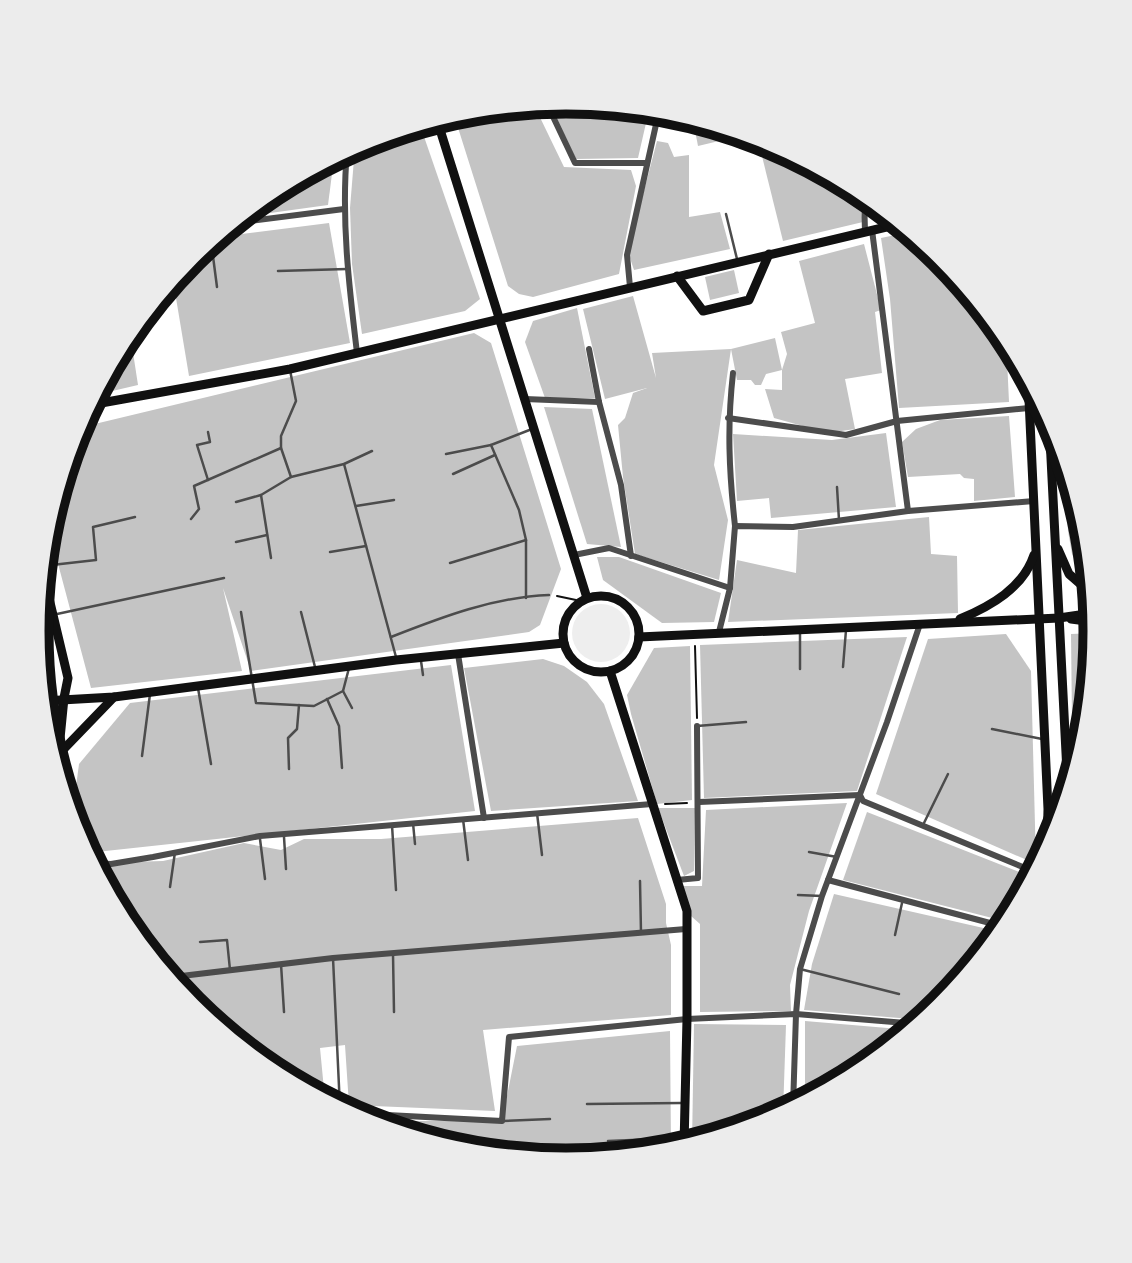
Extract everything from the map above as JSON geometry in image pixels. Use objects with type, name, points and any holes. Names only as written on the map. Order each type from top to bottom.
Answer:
[{"type":"main road","points":[[440,130],[574,555],[584,600]]},
{"type":"main road","points":[[102,403],[290,369],[888,227]]},
{"type":"main road","points":[[677,276],[703,311],[749,300],[769,254]]},
{"type":"main road","points":[[1029,401],[1048,819]]},
{"type":"main road","points":[[1051,453],[1066,759]]},
{"type":"main road","points":[[1055,541],[1069,575],[1081,585]]},
{"type":"main road","points":[[951,622],[996,601],[1009,591],[1032,562],[1036,550]]},
{"type":"main road","points":[[600,595],[612,597],[633,612],[639,637],[638,647],[627,662],[610,671],[586,669],[569,654],[564,643],[565,621],[570,611],[584,600],[600,595]]},
{"type":"main road","points":[[50,600],[68,678],[61,740]]},
{"type":"main road","points":[[639,637],[1059,618],[1083,615]]},
{"type":"main road","points":[[1059,618],[1083,621]]},
{"type":"main road","points":[[53,700],[114,697],[396,660],[564,643]]},
{"type":"main road","points":[[610,671],[687,911],[688,1019],[684,1135]]},
{"type":"main road","points":[[63,750],[114,697]]},
{"type":"street","points":[[552,115],[575,163],[646,163]]},
{"type":"street","points":[[630,287],[627,255],[656,122]]},
{"type":"street","points":[[346,164],[344,209],[347,269],[357,353]]},
{"type":"street","points":[[251,221],[344,209]]},
{"type":"street","points":[[866,211],[908,511]]},
{"type":"street","points":[[589,349],[599,402],[621,485],[631,556]]},
{"type":"street","points":[[719,632],[730,588],[735,526],[728,418],[733,373]]},
{"type":"street","points":[[524,399],[599,402]]},
{"type":"street","points":[[728,418],[846,435],[897,421],[1029,408]]},
{"type":"street","points":[[735,526],[793,527],[908,511],[1034,502]]},
{"type":"street","points":[[574,555],[609,548],[730,588]]},
{"type":"street","points":[[794,1095],[800,969],[822,896],[887,722],[920,624]]},
{"type":"street","points":[[457,654],[484,818]]},
{"type":"street","points":[[677,880],[698,878],[697,726]]},
{"type":"street","points":[[699,802],[860,794]]},
{"type":"street","points":[[860,794],[863,801],[1026,868]]},
{"type":"street","points":[[104,864],[260,836],[652,804]]},
{"type":"street","points":[[828,880],[993,924]]},
{"type":"street","points":[[181,976],[333,958],[687,929]]},
{"type":"street","points":[[383,1115],[502,1121],[509,1037],[688,1019],[796,1014],[904,1023]]},
{"type":"lane","points":[[726,215],[737,262]]},
{"type":"lane","points":[[213,254],[217,287]]},
{"type":"lane","points":[[278,271],[347,269]]},
{"type":"lane","points":[[290,369],[296,401],[281,436],[281,448],[291,477]]},
{"type":"lane","points":[[446,454],[491,445],[534,429]]},
{"type":"lane","points":[[208,432],[210,442],[197,445],[208,480]]},
{"type":"lane","points":[[491,445],[519,510],[526,540],[526,598]]},
{"type":"lane","points":[[191,519],[199,509],[194,486],[281,448]]},
{"type":"lane","points":[[236,502],[261,495],[291,477],[344,464],[372,451]]},
{"type":"lane","points":[[453,474],[495,455]]},
{"type":"lane","points":[[344,464],[396,660]]},
{"type":"lane","points":[[837,487],[839,520]]},
{"type":"lane","points":[[261,495],[271,558]]},
{"type":"lane","points":[[356,506],[394,500]]},
{"type":"lane","points":[[53,565],[96,560],[93,527],[135,517]]},
{"type":"lane","points":[[236,542],[267,535]]},
{"type":"lane","points":[[450,563],[526,540]]},
{"type":"lane","points":[[330,552],[366,546]]},
{"type":"lane","points":[[54,615],[224,578]]},
{"type":"lane","points":[[391,637],[488,604],[550,595]]},
{"type":"lane","points":[[241,612],[256,703],[314,706],[343,691]]},
{"type":"lane","points":[[301,612],[316,670]]},
{"type":"lane","points":[[843,667],[847,627]]},
{"type":"lane","points":[[800,629],[800,669]]},
{"type":"lane","points":[[420,658],[423,675]]},
{"type":"lane","points":[[350,666],[343,691],[352,708]]},
{"type":"lane","points":[[198,685],[211,764]]},
{"type":"lane","points":[[142,756],[151,691]]},
{"type":"lane","points":[[327,699],[339,726],[342,768]]},
{"type":"lane","points":[[289,769],[288,738],[297,729],[299,705]]},
{"type":"lane","points":[[697,726],[746,722]]},
{"type":"lane","points":[[992,729],[1045,740]]},
{"type":"lane","points":[[923,825],[948,774]]},
{"type":"lane","points":[[537,813],[542,855]]},
{"type":"lane","points":[[463,819],[468,860]]},
{"type":"lane","points":[[413,823],[415,844]]},
{"type":"lane","points":[[393,825],[396,890]]},
{"type":"lane","points":[[283,834],[286,869]]},
{"type":"lane","points":[[260,836],[265,879]]},
{"type":"lane","points":[[170,887],[175,852]]},
{"type":"lane","points":[[809,852],[837,857]]},
{"type":"lane","points":[[640,881],[641,933]]},
{"type":"lane","points":[[798,895],[822,896]]},
{"type":"lane","points":[[895,935],[903,900]]},
{"type":"lane","points":[[200,942],[227,940],[230,970]]},
{"type":"lane","points":[[393,954],[394,1013]]},
{"type":"lane","points":[[333,958],[339,1096]]},
{"type":"lane","points":[[281,964],[284,1012]]},
{"type":"lane","points":[[800,969],[899,994]]},
{"type":"lane","points":[[587,1104],[684,1103]]},
{"type":"lane","points":[[502,1121],[550,1119]]},
{"type":"lane","points":[[608,1141],[650,1142]]},
{"type":"path","points":[[550,595],[584,600]]},
{"type":"path","points":[[695,634],[697,726]]},
{"type":"path","points":[[652,804],[699,802]]},
{"type":"shaded area","points":[[601,604],[612,606],[625,617],[630,633],[628,644],[617,657],[601,662],[590,660],[577,649],[572,633],[574,622],[585,609]]},
{"type":"building","points":[[555,115],[646,121],[638,158],[576,159]]},
{"type":"building","points":[[539,116],[564,167],[631,170],[636,186],[619,274],[533,297],[519,294],[508,286],[457,126]]},
{"type":"building","points":[[695,131],[725,140],[698,146]]},
{"type":"building","points":[[423,135],[480,299],[465,311],[362,334],[352,264],[350,208],[354,160]]},
{"type":"building","points":[[657,141],[668,143],[674,157],[689,155],[689,217],[720,212],[730,249],[634,270],[628,252]]},
{"type":"building","points":[[761,153],[825,184],[860,207],[863,222],[783,241]]},
{"type":"building","points":[[332,171],[328,205],[261,214]]},
{"type":"building","points":[[329,223],[350,343],[189,376],[175,293],[235,235]]},
{"type":"building","points":[[897,235],[932,266],[976,317],[1007,362],[1009,402],[899,408],[890,299],[881,238]]},
{"type":"building","points":[[864,244],[881,310],[875,312],[882,373],[845,379],[855,429],[828,433],[774,418],[765,389],[782,390],[782,370],[787,354],[781,332],[815,323],[799,261]]},
{"type":"building","points":[[734,270],[739,293],[710,300],[705,277]]},
{"type":"building","points":[[633,296],[656,378],[652,353],[731,349],[714,465],[728,520],[719,580],[635,554],[618,425],[625,418],[633,393],[647,388],[605,399],[583,309]]},
{"type":"building","points":[[577,308],[595,398],[545,398],[525,342],[533,321]]},
{"type":"building","points":[[474,333],[491,343],[561,569],[540,625],[529,632],[251,671],[223,588],[242,671],[91,688],[55,553],[76,465],[92,425]]},
{"type":"building","points":[[775,338],[782,370],[766,374],[761,385],[755,385],[751,380],[737,380],[731,349]]},
{"type":"building","points":[[133,350],[138,385],[108,392]]},
{"type":"building","points":[[544,407],[592,409],[621,547],[587,544]]},
{"type":"building","points":[[1009,416],[1015,497],[974,501],[974,479],[964,478],[960,474],[908,477],[902,442],[916,429],[940,420]]},
{"type":"building","points":[[886,433],[896,507],[771,518],[769,498],[737,501],[733,434],[832,440]]},
{"type":"building","points":[[1067,506],[1080,570],[1072,554]]},
{"type":"building","points":[[929,517],[931,554],[957,556],[958,613],[728,622],[737,560],[796,573],[798,530]]},
{"type":"building","points":[[597,557],[619,557],[721,593],[714,622],[662,623],[603,580]]},
{"type":"building","points":[[1006,634],[1031,671],[1036,848],[1029,861],[876,794],[928,639]]},
{"type":"building","points":[[1071,634],[1083,634],[1075,722],[1072,722]]},
{"type":"building","points":[[907,637],[857,791],[704,798],[700,645]]},
{"type":"building","points":[[49,640],[54,662],[50,669]]},
{"type":"building","points":[[690,646],[692,800],[657,804],[627,695],[654,648]]},
{"type":"building","points":[[543,659],[564,666],[587,682],[604,704],[638,801],[491,811],[464,668]]},
{"type":"building","points":[[451,665],[475,811],[98,852],[75,794],[79,764],[130,703]]},
{"type":"building","points":[[847,803],[809,911],[790,985],[791,1011],[700,1012],[700,924],[691,916],[683,886],[702,886],[706,810]]},
{"type":"building","points":[[658,808],[695,808],[694,871],[684,876]]},
{"type":"building","points":[[867,812],[1023,873],[996,919],[843,880]]},
{"type":"building","points":[[638,818],[666,904],[666,923],[671,945],[671,1015],[483,1030],[495,1111],[360,1105],[349,1100],[345,1045],[320,1048],[324,1088],[251,1042],[200,997],[177,972],[136,919],[103,863],[163,861],[244,843],[281,850],[304,839],[381,839]]},
{"type":"building","points":[[834,894],[988,929],[955,972],[908,1019],[804,1010],[812,964]]},
{"type":"building","points":[[805,1021],[897,1029],[853,1061],[805,1089]]},
{"type":"building","points":[[694,1024],[786,1025],[783,1100],[732,1121],[692,1133]]},
{"type":"building","points":[[670,1031],[671,1138],[600,1147],[532,1147],[465,1139],[400,1121],[502,1121],[517,1046]]}]
